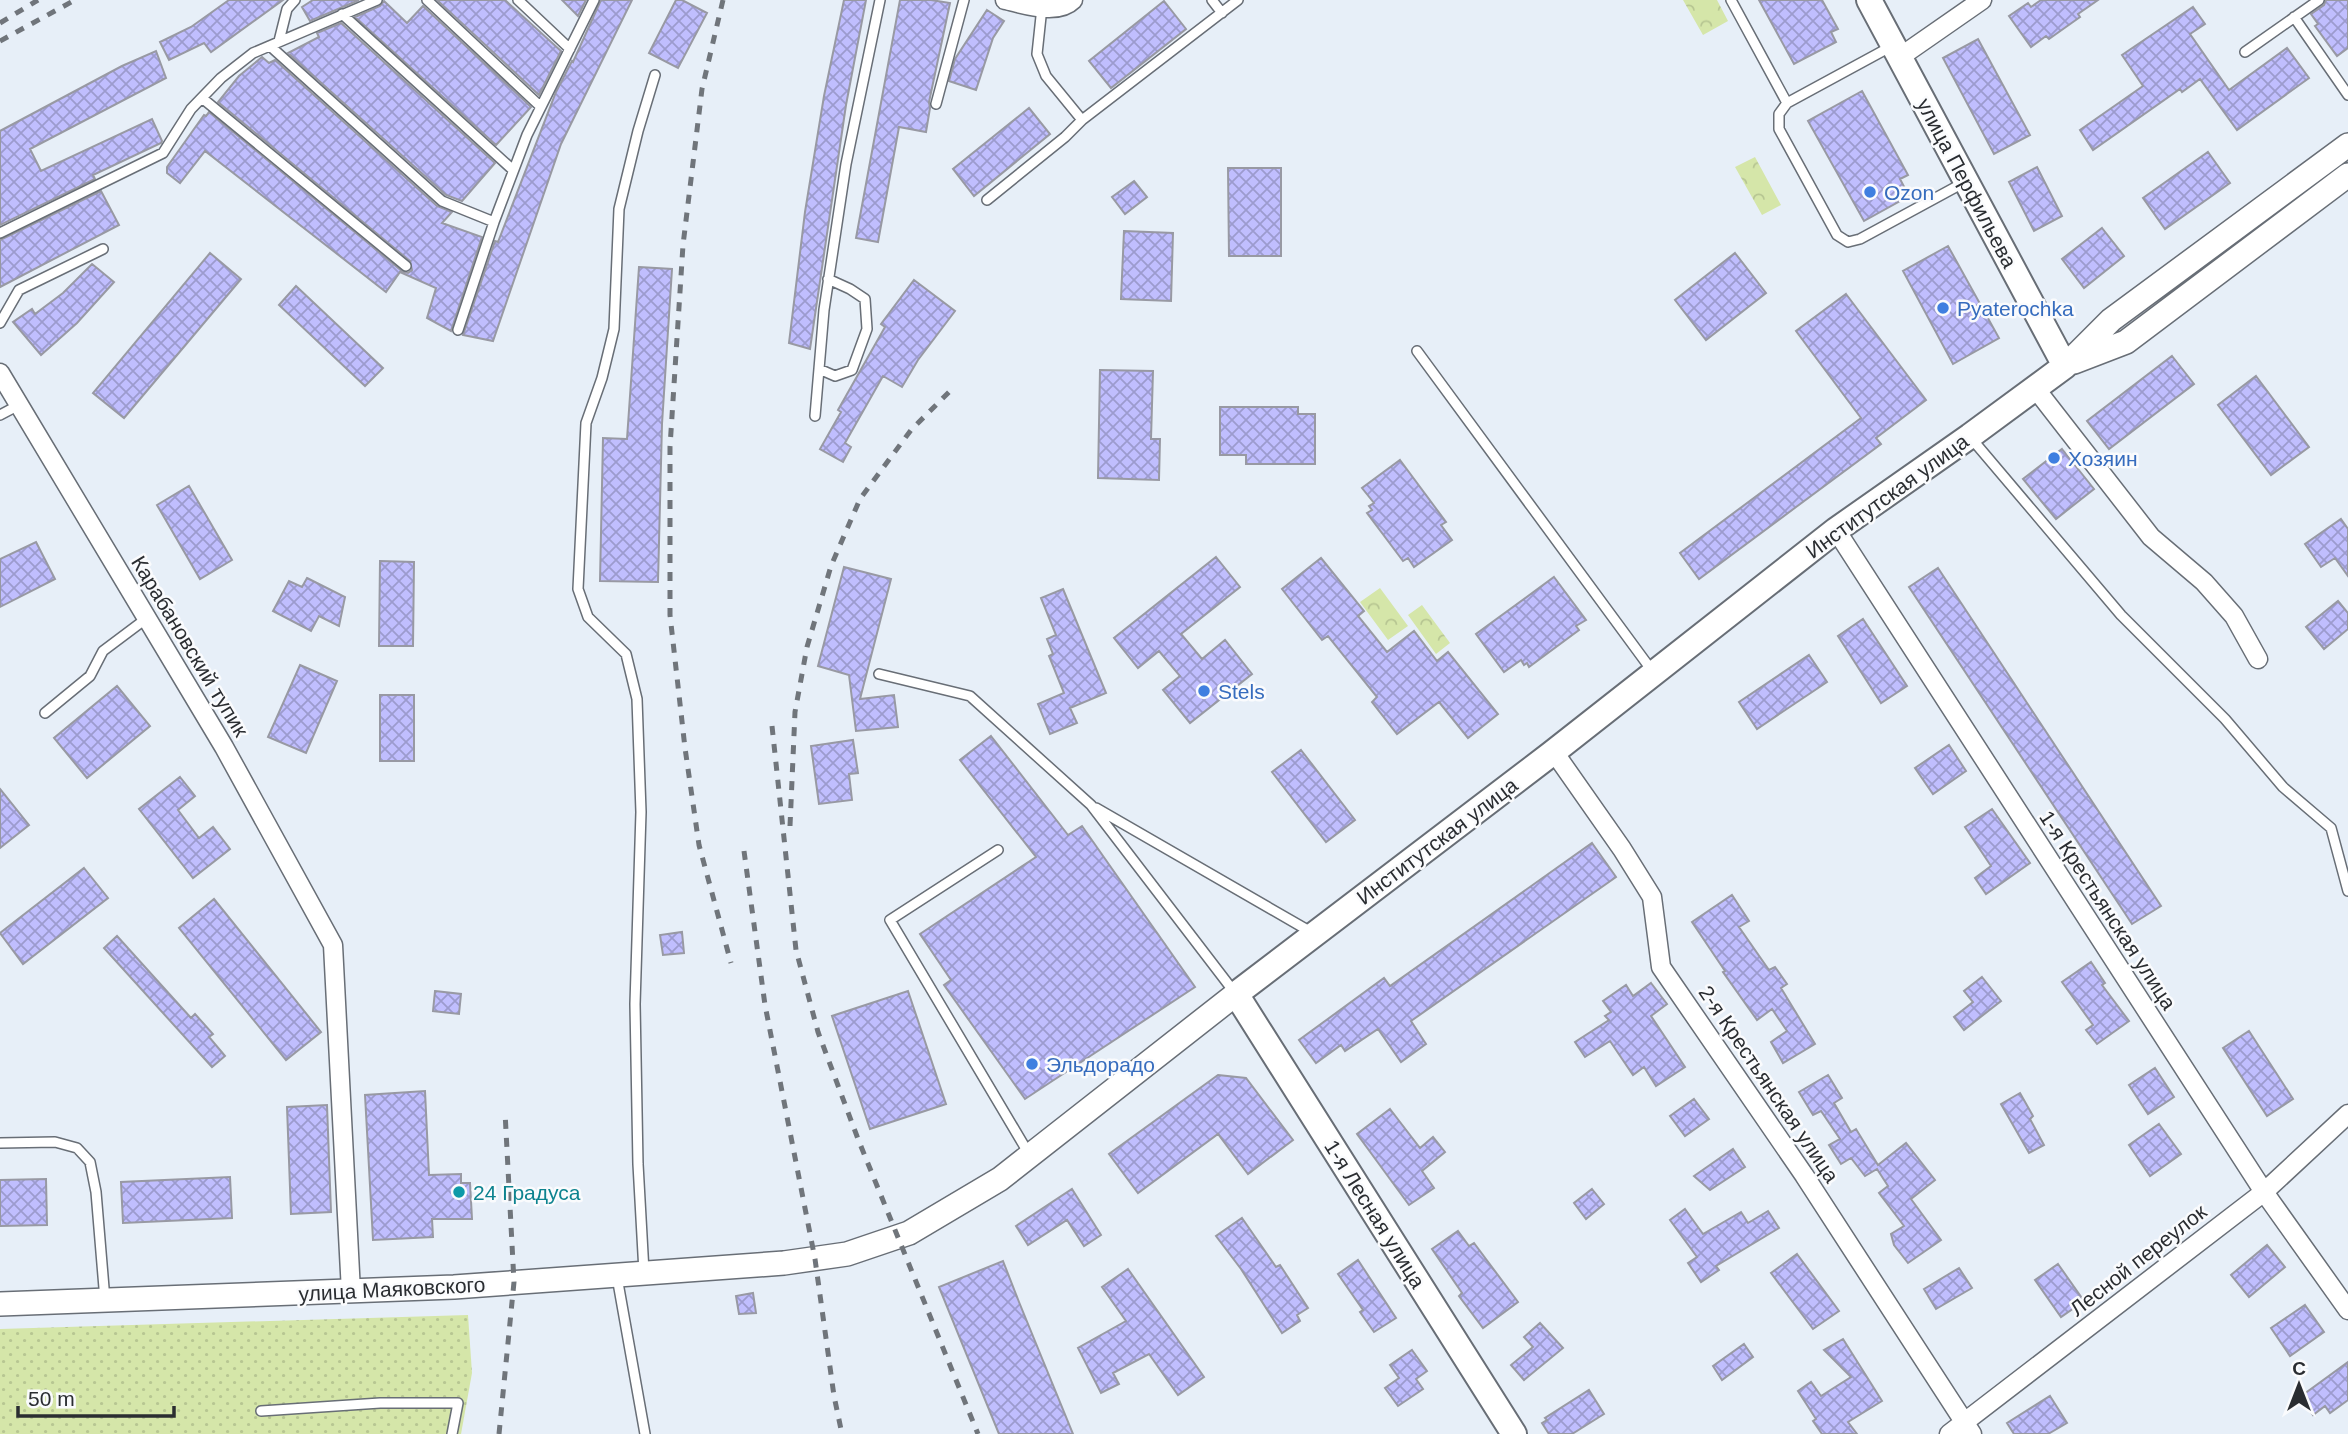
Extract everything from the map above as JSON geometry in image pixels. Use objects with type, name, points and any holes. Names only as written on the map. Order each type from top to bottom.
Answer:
[{"type":"main road","name":"улица Перфильева","points":[[1869,0],[2065,366]]},
{"type":"main road","name":"Институтская улица","points":[[1236,994],[1553,752],[1836,530],[2065,366]]},
{"type":"main road","name":"1-я Лесная улица","points":[[1236,994],[1514,1434]]},
{"type":"street","points":[[1005,0],[1051,8],[1069,4],[1073,0]]},
{"type":"street","points":[[1897,51],[1982,0]]},
{"type":"street","name":"Институтская улица","points":[[2065,366],[2111,320],[2348,145]]},
{"type":"street","name":"Институтская улица","points":[[2065,366],[2126,342],[2348,175]]},
{"type":"street","name":"Карабановский тупик","points":[[0,373],[224,747],[333,945],[351,1292]]},
{"type":"street","points":[[2035,388],[2151,537],[2204,582],[2234,616],[2258,659]]},
{"type":"street","name":"1-я Крестьянская улица","points":[[1836,530],[2264,1192],[2348,1310]]},
{"type":"street","name":"2-я Крестьянская улица","points":[[1553,752],[1622,849],[1652,897],[1661,967],[1804,1175],[1968,1428]]},
{"type":"street","name":"Институтская улица","points":[[784,1262],[847,1254],[909,1233],[1000,1179],[1236,994]]},
{"type":"street","name":"Лесной переулок","points":[[1949,1434],[1968,1428],[2264,1192],[2348,1114]]},
{"type":"street","name":"улица Маяковского","points":[[0,1304],[351,1292],[784,1262]]},
{"type":"lane","points":[[274,44],[287,9],[295,0]]},
{"type":"lane","points":[[0,233],[163,153],[191,109],[221,78],[253,53],[377,0]]},
{"type":"lane","points":[[427,0],[541,107]]},
{"type":"lane","points":[[519,0],[570,49]]},
{"type":"lane","points":[[458,330],[527,135],[594,0]]},
{"type":"lane","points":[[815,416],[828,279],[846,163],[880,0]]},
{"type":"lane","points":[[936,104],[964,0]]},
{"type":"lane","points":[[1212,0],[1222,13]]},
{"type":"lane","points":[[987,200],[1082,120],[1238,0]]},
{"type":"lane","points":[[1731,0],[1787,103]]},
{"type":"lane","points":[[2245,52],[2319,0]]},
{"type":"lane","points":[[1042,7],[1037,54],[1046,76],[1082,120]]},
{"type":"lane","points":[[342,14],[513,170]]},
{"type":"lane","points":[[2294,18],[2348,95]]},
{"type":"lane","points":[[274,44],[442,201],[494,222]]},
{"type":"lane","points":[[1897,51],[1787,103],[1779,114],[1779,129],[1837,235],[1848,242],[1860,239],[1966,182]]},
{"type":"lane","points":[[644,1273],[638,1164],[635,1004],[641,813],[637,699],[626,654],[589,617],[578,589],[586,423],[602,378],[614,329],[619,209],[655,75]]},
{"type":"lane","points":[[202,98],[406,267]]},
{"type":"lane","points":[[0,323],[19,290],[103,249]]},
{"type":"lane","points":[[819,369],[835,376],[852,370],[867,329],[865,299],[828,279]]},
{"type":"lane","points":[[1417,351],[1654,673]]},
{"type":"lane","points":[[0,415],[19,405]]},
{"type":"lane","points":[[1970,436],[2121,615],[2225,719],[2283,787],[2331,828],[2348,891]]},
{"type":"lane","points":[[45,713],[90,676],[103,651],[147,618]]},
{"type":"lane","points":[[879,674],[970,696],[1091,805],[1236,994]]},
{"type":"lane","points":[[1091,805],[1315,934]]},
{"type":"lane","points":[[998,850],[890,920],[1030,1156]]},
{"type":"lane","points":[[0,1143],[55,1142],[76,1148],[90,1162],[96,1192],[104,1300]]},
{"type":"lane","points":[[617,1275],[645,1434]]},
{"type":"lane","points":[[261,1411],[380,1403],[458,1403],[452,1434]]},
{"type":"green space","points":[[1683,0],[1717,0],[1728,21],[1703,35]]},
{"type":"green space","points":[[1755,157],[1781,205],[1762,215],[1735,167]]},
{"type":"green space","points":[[1380,588],[1408,626],[1388,640],[1360,602]]},
{"type":"green space","points":[[1422,605],[1450,643],[1436,654],[1408,615]]},
{"type":"green space","points":[[468,1315],[472,1373],[461,1434],[0,1434],[0,1329]]},
{"type":"building","points":[[229,0],[283,0],[211,52],[204,43],[169,60],[160,42],[191,27]]},
{"type":"building","points":[[313,0],[359,0],[310,21],[302,7]]},
{"type":"building","points":[[437,0],[505,0],[561,51],[539,95]]},
{"type":"building","points":[[562,0],[586,0],[578,16]]},
{"type":"building","points":[[601,0],[632,0],[561,144],[493,341],[463,335],[495,241],[498,242],[556,92]]},
{"type":"building","points":[[676,0],[682,0],[707,13],[678,68],[649,53]]},
{"type":"building","points":[[844,0],[866,0],[846,105],[810,349],[789,343],[805,212],[824,96]]},
{"type":"building","points":[[900,0],[950,3],[929,102],[926,132],[899,127],[878,242],[856,238]]},
{"type":"building","points":[[1759,0],[1822,0],[1838,29],[1831,32],[1836,42],[1794,64]]},
{"type":"building","points":[[2041,0],[2098,0],[2049,39],[2046,36],[2031,47],[2009,16],[2028,3],[2031,7]]},
{"type":"building","points":[[2326,0],[2348,0],[2348,48],[2337,56],[2315,26],[2318,24],[2311,14],[2324,5]]},
{"type":"building","points":[[384,1],[407,23],[423,6],[531,107],[496,145],[355,17],[380,6]]},
{"type":"building","points":[[1164,1],[1186,29],[1111,88],[1089,61]]},
{"type":"building","points":[[2193,7],[2205,24],[2190,34],[2229,90],[2287,48],[2309,78],[2237,130],[2200,79],[2182,92],[2180,89],[2093,150],[2080,130],[2143,86],[2122,55]]},
{"type":"building","points":[[987,10],[1004,21],[993,38],[976,90],[949,81],[955,59]]},
{"type":"building","points":[[341,23],[495,163],[462,201],[446,195],[288,53],[319,37],[317,33]]},
{"type":"building","points":[[1978,39],[2030,135],[1994,154],[1943,58]]},
{"type":"building","points":[[156,51],[166,78],[30,149],[41,171],[152,119],[161,143],[93,175],[95,179],[0,225],[0,131],[122,66]]},
{"type":"building","points":[[262,57],[269,63],[275,60],[437,206],[452,212],[442,223],[482,237],[451,331],[427,318],[436,288],[400,272],[386,292],[205,151],[180,183],[167,173],[167,167],[204,115],[209,112],[402,271],[408,273],[412,270],[410,261],[218,102],[239,76]]},
{"type":"building","points":[[1862,91],[1908,175],[1900,179],[1909,196],[1864,221],[1808,121]]},
{"type":"building","points":[[1029,108],[1050,134],[974,196],[953,169]]},
{"type":"building","points":[[2208,152],[2230,183],[2165,229],[2143,198]]},
{"type":"building","points":[[2037,167],[2062,216],[2034,231],[2009,182]]},
{"type":"building","points":[[1228,168],[1281,168],[1281,256],[1229,256]]},
{"type":"building","points":[[1134,181],[1147,197],[1125,214],[1112,197]]},
{"type":"building","points":[[101,191],[119,225],[0,287],[0,240]]},
{"type":"building","points":[[2102,228],[2124,256],[2084,288],[2062,259]]},
{"type":"building","points":[[1124,231],[1173,233],[1171,301],[1121,299]]},
{"type":"building","points":[[1948,246],[1999,338],[1953,364],[1903,271]]},
{"type":"building","points":[[210,253],[241,279],[124,418],[93,393]]},
{"type":"building","points":[[1735,253],[1766,293],[1706,340],[1675,300]]},
{"type":"building","points":[[92,264],[114,282],[77,323],[41,355],[13,322],[32,309],[35,314],[63,293]]},
{"type":"building","points":[[639,267],[672,269],[662,424],[658,582],[600,581],[603,438],[627,439]]},
{"type":"building","points":[[914,280],[955,311],[918,360],[902,387],[883,376],[845,443],[851,447],[843,462],[820,449],[841,412],[838,410],[885,327],[881,324]]},
{"type":"building","points":[[296,286],[383,368],[365,386],[279,305]]},
{"type":"building","points":[[1846,294],[1926,400],[1876,438],[1881,444],[1699,579],[1680,553],[1861,418],[1796,331]]},
{"type":"building","points":[[2172,356],[2194,384],[2109,449],[2087,421]]},
{"type":"building","points":[[1100,370],[1153,371],[1151,439],[1160,439],[1159,480],[1098,478]]},
{"type":"building","points":[[2256,376],[2309,447],[2271,475],[2218,405]]},
{"type":"building","points":[[1220,407],[1298,407],[1298,414],[1315,414],[1315,464],[1246,464],[1246,455],[1220,455]]},
{"type":"building","points":[[2062,449],[2094,489],[2056,519],[2023,479]]},
{"type":"building","points":[[1400,460],[1446,522],[1441,525],[1452,540],[1414,567],[1408,558],[1403,561],[1367,513],[1372,510],[1369,506],[1374,503],[1362,488]]},
{"type":"building","points":[[189,486],[232,560],[200,579],[157,505]]},
{"type":"building","points":[[2341,519],[2348,529],[2348,576],[2335,558],[2321,567],[2305,544]]},
{"type":"building","points":[[36,542],[55,579],[0,607],[0,559]]},
{"type":"building","points":[[1216,557],[1240,587],[1181,634],[1202,659],[1225,640],[1252,674],[1190,723],[1163,690],[1180,676],[1159,651],[1138,668],[1114,638]]},
{"type":"building","points":[[1321,558],[1364,611],[1358,616],[1387,652],[1414,631],[1437,661],[1448,652],[1498,714],[1468,738],[1439,702],[1397,734],[1372,702],[1377,697],[1328,636],[1322,640],[1282,589]]},
{"type":"building","points":[[380,561],[414,562],[413,646],[379,646]]},
{"type":"building","points":[[844,567],[891,579],[860,699],[894,695],[898,727],[856,731],[849,675],[818,666]]},
{"type":"building","points":[[1938,568],[2161,906],[2132,924],[1909,587]]},
{"type":"building","points":[[1554,577],[1586,620],[1576,626],[1579,630],[1529,667],[1521,660],[1504,672],[1476,634]]},
{"type":"building","points":[[307,578],[345,597],[339,626],[319,616],[311,631],[273,611],[289,581],[302,587]]},
{"type":"building","points":[[1063,589],[1106,693],[1070,708],[1077,723],[1050,734],[1038,704],[1064,693],[1049,656],[1053,654],[1047,639],[1056,635],[1041,598]]},
{"type":"building","points":[[2338,601],[2348,613],[2348,629],[2324,649],[2306,627]]},
{"type":"building","points":[[1863,619],[1907,686],[1881,703],[1838,636]]},
{"type":"building","points":[[1809,655],[1827,682],[1757,729],[1739,702]]},
{"type":"building","points":[[300,665],[337,681],[306,753],[268,737]]},
{"type":"building","points":[[117,686],[150,726],[87,778],[54,738]]},
{"type":"building","points":[[380,695],[414,695],[414,761],[380,761]]},
{"type":"building","points":[[991,736],[1068,835],[1082,826],[1195,987],[1025,1099],[944,985],[951,980],[920,934],[1036,857],[960,760]]},
{"type":"building","points":[[853,740],[858,773],[849,774],[852,800],[819,804],[811,746]]},
{"type":"building","points":[[1949,745],[1966,771],[1933,794],[1915,768]]},
{"type":"building","points":[[1301,750],[1355,820],[1326,842],[1272,772]]},
{"type":"building","points":[[180,777],[195,796],[178,810],[199,838],[213,827],[230,849],[193,878],[139,809]]},
{"type":"building","points":[[0,789],[29,825],[0,848]]},
{"type":"building","points":[[1992,809],[2030,863],[1986,894],[1975,878],[1991,866],[1965,827]]},
{"type":"building","points":[[1592,843],[1616,877],[1411,1021],[1426,1044],[1401,1062],[1378,1029],[1345,1051],[1341,1045],[1316,1063],[1299,1040],[1384,978],[1390,986]]},
{"type":"building","points":[[84,868],[108,898],[23,964],[0,933]]},
{"type":"building","points":[[1732,895],[1749,921],[1739,927],[1769,970],[1775,967],[1787,984],[1781,988],[1815,1044],[1783,1063],[1771,1042],[1787,1031],[1772,1009],[1757,1020],[1692,922]]},
{"type":"building","points":[[214,899],[321,1032],[286,1060],[179,928]]},
{"type":"building","points":[[682,932],[684,953],[663,955],[660,935]]},
{"type":"building","points":[[117,936],[191,1018],[195,1014],[213,1034],[209,1037],[225,1056],[212,1067],[104,948]]},
{"type":"building","points":[[2091,962],[2105,983],[2102,985],[2129,1021],[2097,1044],[2086,1030],[2093,1025],[2062,982]]},
{"type":"building","points":[[1982,977],[2001,1001],[1964,1030],[1954,1017],[1973,1002],[1964,991]]},
{"type":"building","points":[[1651,983],[1667,1004],[1651,1016],[1685,1067],[1656,1086],[1644,1067],[1633,1075],[1610,1041],[1585,1057],[1575,1042],[1609,1020],[1605,1016],[1611,1012],[1603,1001],[1626,985],[1633,996]]},
{"type":"building","points":[[435,991],[461,994],[459,1014],[433,1011]]},
{"type":"building","points":[[908,991],[946,1104],[870,1129],[832,1016]]},
{"type":"building","points":[[2249,1031],[2293,1099],[2267,1116],[2223,1048]]},
{"type":"building","points":[[2155,1068],[2174,1097],[2148,1114],[2129,1085]]},
{"type":"building","points":[[1218,1075],[1246,1078],[1293,1140],[1248,1174],[1218,1134],[1138,1193],[1109,1154]]},
{"type":"building","points":[[1828,1075],[1842,1098],[1834,1103],[1851,1132],[1856,1129],[1878,1165],[1906,1143],[1935,1180],[1911,1199],[1941,1240],[1908,1263],[1894,1245],[1891,1234],[1904,1226],[1879,1193],[1888,1186],[1877,1169],[1865,1176],[1851,1158],[1841,1164],[1829,1145],[1840,1139],[1821,1111],[1813,1115],[1799,1092]]},
{"type":"building","points":[[425,1091],[429,1175],[461,1174],[461,1183],[470,1183],[472,1219],[432,1219],[433,1237],[373,1240],[365,1095]]},
{"type":"building","points":[[2020,1093],[2033,1116],[2030,1119],[2044,1145],[2029,1153],[2001,1104]]},
{"type":"building","points":[[1694,1099],[1709,1119],[1685,1136],[1670,1116]]},
{"type":"building","points":[[327,1105],[331,1212],[291,1214],[287,1107]]},
{"type":"building","points":[[1390,1109],[1420,1148],[1433,1137],[1445,1152],[1422,1171],[1434,1188],[1409,1205],[1357,1134]]},
{"type":"building","points":[[2159,1124],[2181,1154],[2150,1176],[2129,1145]]},
{"type":"building","points":[[1733,1149],[1745,1167],[1710,1190],[1694,1176]]},
{"type":"building","points":[[230,1177],[232,1218],[123,1223],[121,1182]]},
{"type":"building","points":[[46,1179],[47,1225],[0,1226],[0,1180]]},
{"type":"building","points":[[1072,1189],[1101,1235],[1084,1246],[1067,1220],[1028,1245],[1016,1226]]},
{"type":"building","points":[[1592,1189],[1604,1204],[1586,1219],[1574,1203]]},
{"type":"building","points":[[1685,1209],[1703,1234],[1741,1212],[1748,1223],[1768,1211],[1779,1228],[1716,1266],[1719,1270],[1701,1282],[1688,1263],[1697,1257],[1670,1220]]},
{"type":"building","points":[[1242,1218],[1276,1267],[1280,1265],[1308,1308],[1297,1315],[1300,1321],[1282,1333],[1241,1269],[1216,1236]]},
{"type":"building","points":[[1458,1231],[1469,1246],[1474,1243],[1518,1302],[1483,1328],[1459,1296],[1462,1293],[1432,1249]]},
{"type":"building","points":[[2267,1245],[2285,1267],[2249,1297],[2231,1275]]},
{"type":"building","points":[[1797,1254],[1839,1311],[1813,1329],[1771,1273]]},
{"type":"building","points":[[1358,1260],[1396,1318],[1374,1332],[1360,1312],[1363,1310],[1338,1274]]},
{"type":"building","points":[[1003,1261],[1073,1434],[999,1434],[939,1287]]},
{"type":"building","points":[[2058,1264],[2084,1301],[2061,1317],[2035,1280]]},
{"type":"building","points":[[1959,1268],[1972,1288],[1936,1309],[1924,1289]]},
{"type":"building","points":[[1128,1269],[1204,1377],[1178,1395],[1149,1354],[1113,1373],[1119,1384],[1101,1393],[1078,1348],[1126,1321],[1102,1287]]},
{"type":"building","points":[[753,1293],[756,1313],[739,1314],[736,1296]]},
{"type":"building","points":[[2305,1305],[2324,1332],[2290,1356],[2271,1328]]},
{"type":"building","points":[[1540,1323],[1563,1348],[1524,1380],[1511,1365],[1533,1347],[1524,1337]]},
{"type":"building","points":[[1843,1339],[1882,1401],[1848,1422],[1857,1434],[1822,1434],[1798,1391],[1811,1382],[1821,1396],[1851,1377],[1824,1350]]},
{"type":"building","points":[[1744,1344],[1753,1357],[1722,1380],[1713,1366]]},
{"type":"building","points":[[1412,1350],[1427,1371],[1416,1379],[1423,1389],[1398,1406],[1385,1388],[1399,1378],[1390,1365]]},
{"type":"building","points":[[2348,1362],[2348,1400],[2330,1413],[2325,1406],[2313,1415],[2300,1397]]},
{"type":"building","points":[[1589,1390],[1604,1414],[1572,1434],[1549,1434],[1542,1423],[1547,1420],[1545,1418]]},
{"type":"building","points":[[2050,1396],[2067,1423],[2048,1434],[2014,1434],[2007,1423]]},
{"type":"railway","points":[[0,23],[38,0]]},
{"type":"railway","points":[[0,41],[75,0]]},
{"type":"railway","points":[[723,0],[702,89],[683,245],[670,447],[670,615],[699,845],[731,963]]},
{"type":"railway","points":[[790,826],[795,712],[807,647],[831,566],[860,499],[911,430],[953,388]]},
{"type":"railway","points":[[772,726],[796,950],[818,1032],[858,1139],[978,1434]]},
{"type":"railway","points":[[744,851],[765,1005],[815,1259],[834,1396],[842,1434]]},
{"type":"railway","points":[[499,1434],[514,1282],[505,1112]]},
{"type":"place","name":"Ozon","points":[[1870,192]]},
{"type":"place","name":"Pyaterochka","points":[[1943,308]]},
{"type":"place","name":"Хозяин","points":[[2054,458]]},
{"type":"place","name":"Stels","points":[[1204,691]]},
{"type":"place","name":"Эльдорадо","points":[[1032,1064]]},
{"type":"place","name":"24 Градуса","points":[[459,1192]]}]
